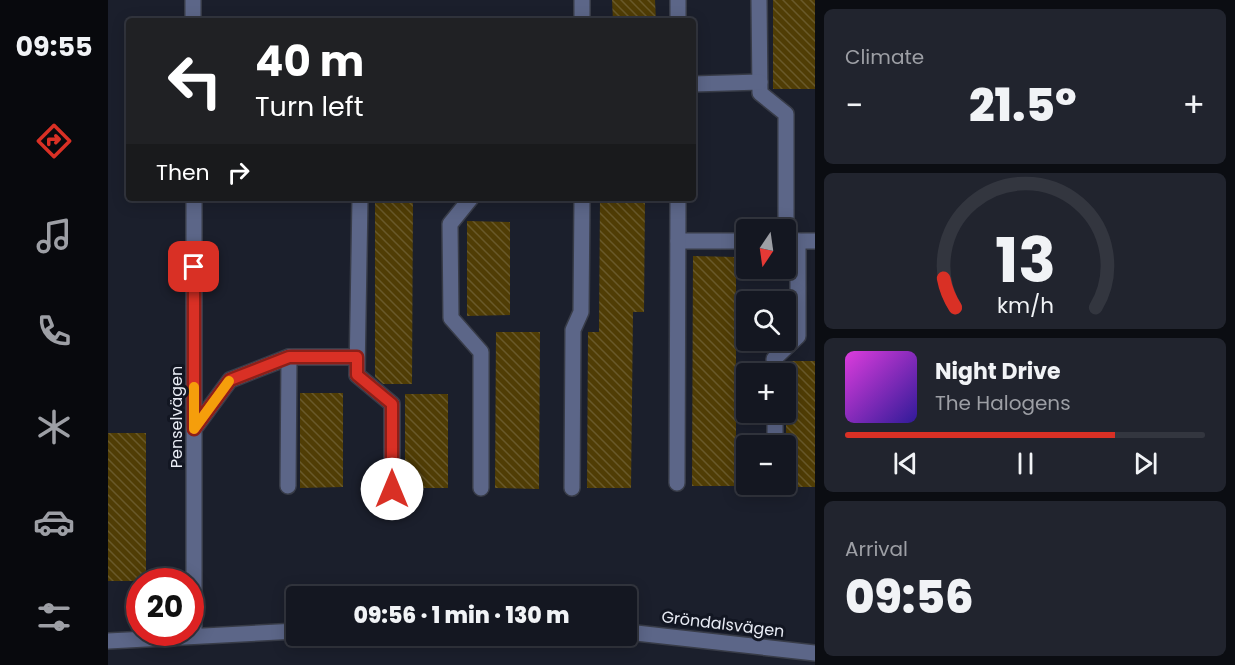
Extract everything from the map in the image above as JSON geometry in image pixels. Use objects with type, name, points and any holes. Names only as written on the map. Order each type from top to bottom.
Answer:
[{"type":"street","points":[[193,0],[193,18]]},
{"type":"street","points":[[582,0],[582,18]]},
{"type":"street","points":[[678,0],[678,18]]},
{"type":"street","points":[[759,0],[760,93],[786,114],[786,219]]},
{"type":"street","points":[[696,84],[759,82]]},
{"type":"street","name":"Penselvägen","points":[[194,201],[194,568]]},
{"type":"street","points":[[360,201],[357,375],[392,404],[392,489]]},
{"type":"street","points":[[469,201],[450,224],[451,318],[481,352],[481,488]]},
{"type":"street","points":[[572,489],[573,330],[581,312],[582,201]]},
{"type":"street","points":[[677,483],[678,201]]},
{"type":"street","points":[[678,241],[736,241]]},
{"type":"street","points":[[796,241],[815,241]]},
{"type":"street","points":[[774,363],[774,359],[798,336],[794,279]]},
{"type":"street","points":[[288,486],[289,357]]},
{"type":"street","points":[[194,429],[230,380],[289,357],[357,357]]},
{"type":"street","points":[[204,636],[286,632]]},
{"type":"street","name":"Gröndalsvägen","points":[[637,633],[815,653]]},
{"type":"street","points":[[108,640],[126,639]]},
{"type":"building","points":[[612,0],[655,0],[656,18],[613,18]]},
{"type":"building","points":[[773,0],[815,0],[815,89],[773,89]]},
{"type":"building","points":[[375,201],[413,201],[412,384],[383,384],[375,377]]},
{"type":"building","points":[[600,201],[645,201],[644,312],[633,312],[631,488],[587,488],[588,332],[599,332]]},
{"type":"building","points":[[467,221],[510,222],[510,315],[467,316]]},
{"type":"building","points":[[693,256],[736,257],[736,486],[692,486]]},
{"type":"building","points":[[496,332],[540,332],[539,489],[495,488]]},
{"type":"building","points":[[786,361],[815,361],[815,487],[796,487],[796,435],[786,435],[786,423],[796,423],[796,363],[786,363]]},
{"type":"building","points":[[300,393],[343,393],[343,487],[300,488]]},
{"type":"building","points":[[405,394],[448,394],[448,488],[405,488]]},
{"type":"building","points":[[108,433],[146,433],[146,568],[126,568],[126,581],[108,581]]},
{"type":"slow traffic","points":[[194,387],[194,429],[229,381]]},
{"type":"route","points":[[194,267],[194,429],[230,380],[289,357],[357,357],[357,375],[392,404],[392,489]]}]
